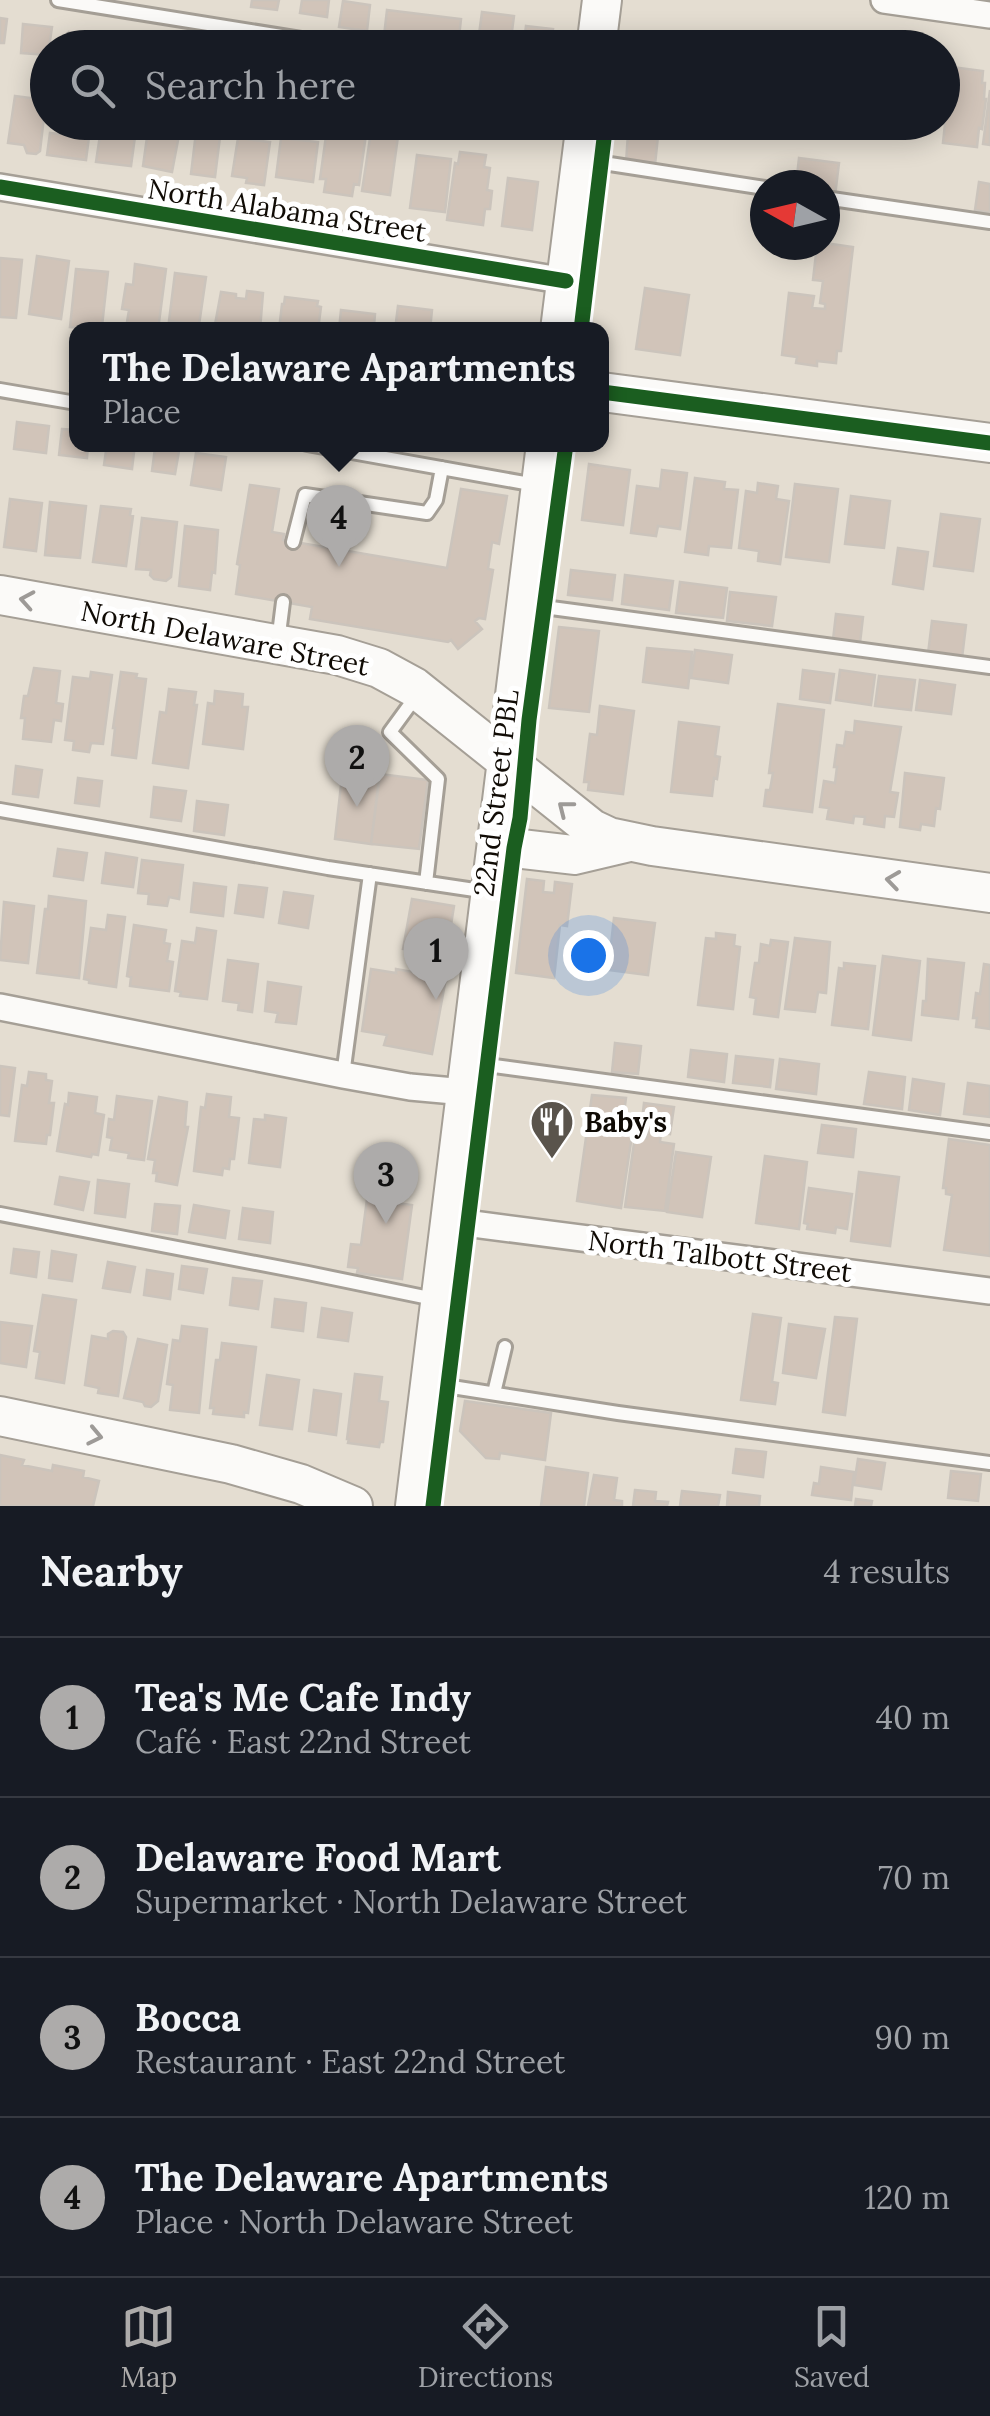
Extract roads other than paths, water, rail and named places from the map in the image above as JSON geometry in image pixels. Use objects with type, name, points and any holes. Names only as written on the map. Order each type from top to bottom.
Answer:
[{"type":"main road","points":[[598,30],[602,0]]},
{"type":"main road","points":[[561,322],[584,140]]},
{"type":"main road","points":[[609,393],[990,443]]},
{"type":"main road","points":[[414,1506],[545,452]]},
{"type":"main road","name":"North Delaware Street","points":[[0,595],[358,660],[420,691],[592,829],[629,842],[990,893]]},
{"type":"main road","points":[[496,846],[574,855],[629,842]]},
{"type":"main road","points":[[0,1416],[231,1464],[301,1484],[353,1506]]},
{"type":"street","points":[[884,0],[933,3],[990,15]]},
{"type":"street","name":"North Alabama Street","points":[[0,187],[566,281]]},
{"type":"street","points":[[0,1007],[410,1087],[467,1078]]},
{"type":"street","name":"North Talbott Street","points":[[450,1220],[990,1291]]},
{"type":"lane","points":[[58,0],[245,30]]},
{"type":"lane","points":[[581,160],[750,186]]},
{"type":"lane","points":[[840,200],[990,222]]},
{"type":"lane","points":[[0,390],[69,403]]},
{"type":"lane","points":[[352,452],[542,486]]},
{"type":"lane","points":[[293,542],[305,495],[427,513],[436,500],[442,468]]},
{"type":"lane","points":[[278,644],[282,602]]},
{"type":"lane","points":[[526,605],[990,667]]},
{"type":"lane","points":[[420,691],[390,732],[438,779],[426,883]]},
{"type":"lane","points":[[0,810],[490,892]]},
{"type":"lane","points":[[343,1075],[370,874]]},
{"type":"lane","points":[[467,1078],[990,1133]]},
{"type":"lane","points":[[0,1214],[440,1300]]},
{"type":"lane","points":[[494,1393],[505,1347]]},
{"type":"lane","points":[[430,1383],[990,1464]]},
{"type":"place","name":"The Delaware Apartments","points":[[339,567]]},
{"type":"place","name":"Delaware Food Mart","points":[[357,807]]},
{"type":"place","name":"Tea's Me Cafe Indy","points":[[436,1000]]},
{"type":"place","name":"Baby's","points":[[552,1160]]},
{"type":"place","name":"Bocca","points":[[386,1224]]}]
